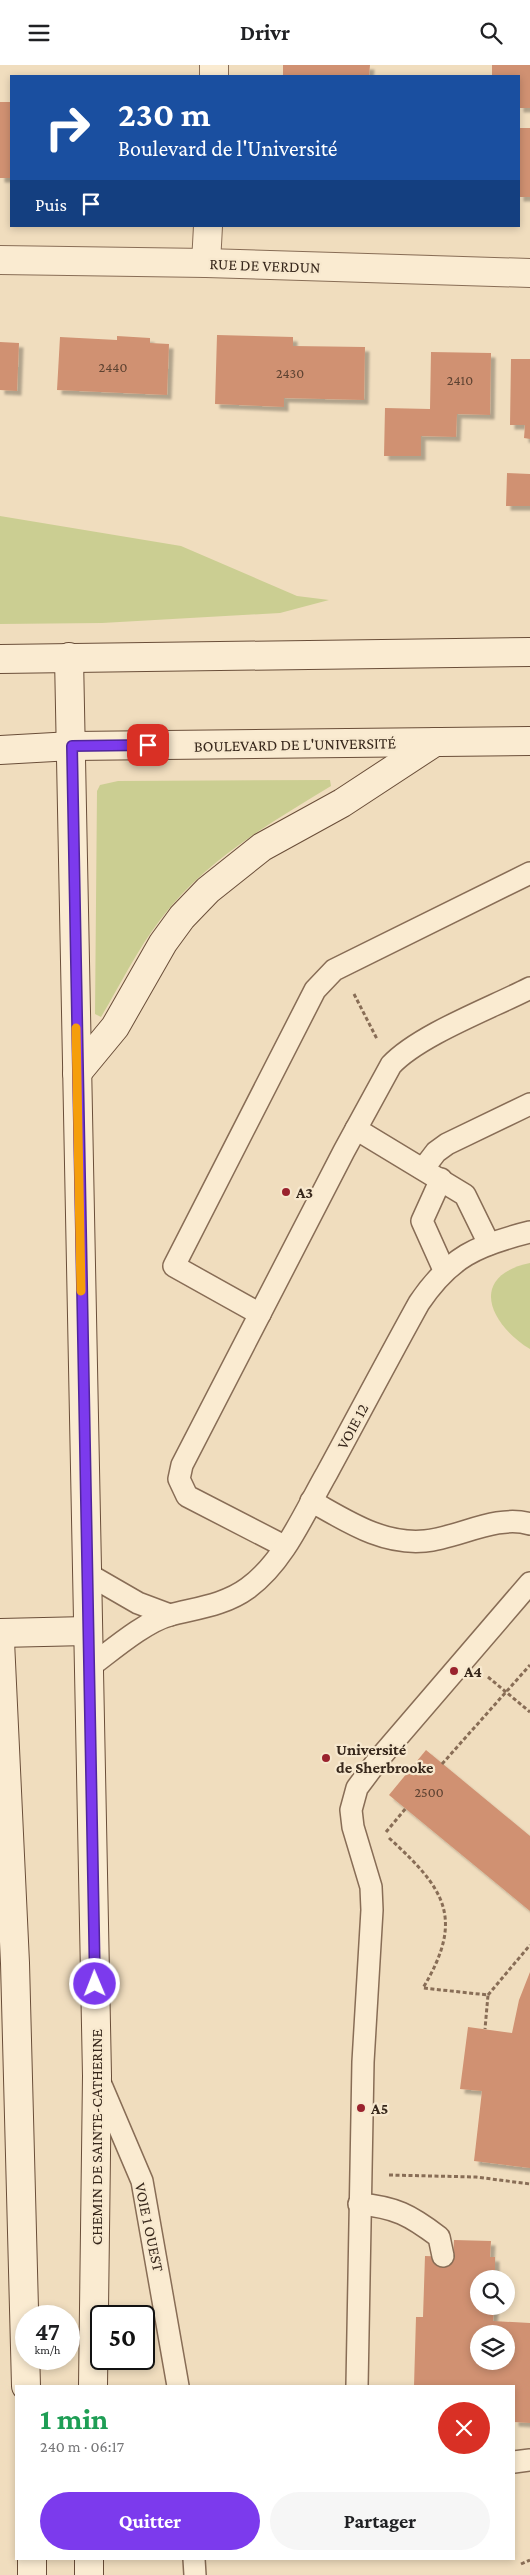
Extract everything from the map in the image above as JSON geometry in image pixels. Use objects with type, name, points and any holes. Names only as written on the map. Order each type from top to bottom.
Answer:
[{"type":"main road","points":[[206,263],[208,227]]},
{"type":"main road","name":"RUE DE VERDUN","points":[[0,260],[206,263],[530,273]]},
{"type":"main road","points":[[0,659],[530,652]]},
{"type":"main road","name":"CHEMIN DE SAINTE-CATHERINE","points":[[69,657],[97,2076],[93,2385]]},
{"type":"main road","name":"BOULEVARD DE L'UNIVERSITÉ","points":[[0,750],[72,746],[530,741]]},
{"type":"main road","points":[[77,1073],[115,1027],[162,943],[182,917],[215,884],[262,847],[342,803],[435,742]]},
{"type":"main road","points":[[0,1633],[88,1631]]},
{"type":"main road","points":[[0,1641],[15,1963],[26,2385]]},
{"type":"main road","points":[[32,2560],[32,2575]]},
{"type":"main road","points":[[89,2560],[89,2575]]},
{"type":"lane","points":[[260,1314],[174,1266],[315,990],[334,970],[530,873]]},
{"type":"lane","points":[[284,1546],[192,1500],[183,1491],[179,1479],[182,1465],[391,1065],[400,1055],[420,1043],[530,989]]},
{"type":"lane","points":[[444,1270],[422,1221],[436,1152],[447,1144],[530,1104]]},
{"type":"lane","points":[[356,1129],[465,1195],[489,1244]]},
{"type":"lane","name":"VOIE 12","points":[[88,1668],[127,1639],[170,1615],[216,1604],[242,1592],[262,1576],[284,1546],[311,1501],[419,1303],[444,1270],[468,1253],[489,1244],[530,1232]]},
{"type":"lane","points":[[311,1501],[371,1533],[400,1541],[427,1541],[446,1538],[500,1523],[516,1522],[530,1524]]},
{"type":"lane","points":[[86,1573],[138,1603],[170,1615]]},
{"type":"lane","points":[[357,2385],[363,2054],[372,1911],[371,1887],[353,1827],[353,1799],[362,1780],[378,1760],[530,1583]]},
{"type":"lane","name":"VOIE 1 OUEST","points":[[97,2076],[142,2181],[178,2385]]},
{"type":"lane","points":[[359,2204],[390,2207],[405,2213],[439,2237],[443,2257]]},
{"type":"lane","points":[[515,2461],[530,2461]]},
{"type":"lane","points":[[194,2560],[195,2575]]},
{"type":"path","points":[[351,989],[379,1043]]},
{"type":"path","points":[[442,1764],[530,1665]]},
{"type":"path","points":[[506,1693],[530,1712]]},
{"type":"path","points":[[406,1808],[384,1834],[426,1875],[436,1888],[445,1909],[443,1946],[438,1963],[423,1988],[488,1995]]},
{"type":"path","points":[[485,2029],[488,1995],[530,1945]]},
{"type":"path","points":[[414,2176],[476,2177],[530,2184]]},
{"type":"path","points":[[521,2565],[530,2560]]},
{"type":"green space","points":[[0,516],[181,546],[297,596],[329,600],[280,613],[102,623],[0,624]]},
{"type":"green space","points":[[330,780],[331,786],[262,829],[197,879],[152,931],[136,955],[101,1017],[95,1014],[97,791],[100,785],[118,781]]},
{"type":"green space","points":[[530,1263],[530,1349],[504,1327],[491,1301],[492,1289],[498,1278],[511,1269]]},
{"type":"building","points":[[283,65],[370,65],[369,75],[283,75]]},
{"type":"building","points":[[492,65],[530,65],[530,108],[520,108],[520,75],[492,75]]},
{"type":"building","points":[[0,102],[10,102],[10,178],[0,178]]},
{"type":"building","points":[[520,128],[530,128],[530,197],[520,197]]},
{"type":"building","points":[[217,335],[293,337],[293,346],[365,347],[364,400],[284,398],[284,407],[215,404]]},
{"type":"building","points":[[117,336],[150,338],[150,343],[169,344],[167,395],[57,390],[60,337],[117,340]]},
{"type":"building","points":[[0,342],[19,343],[17,391],[0,390]]},
{"type":"building","points":[[431,352],[491,353],[490,415],[457,414],[456,437],[421,436],[421,456],[384,456],[385,408],[430,409]]},
{"type":"building","points":[[511,359],[530,359],[530,439],[524,438],[525,425],[510,425]]},
{"type":"building","points":[[507,473],[530,474],[530,506],[506,506]]},
{"type":"building","points":[[426,1750],[530,1836],[530,1911],[389,1795]]},
{"type":"building","points":[[530,1972],[530,2168],[474,2161],[482,2091],[460,2089],[468,2027],[512,2033],[519,2000]]},
{"type":"building","points":[[454,2240],[491,2241],[490,2257],[495,2257],[495,2270],[470,2270],[470,2315],[493,2315],[493,2321],[530,2323],[530,2423],[515,2422],[515,2385],[414,2385],[416,2317],[423,2317],[425,2256],[453,2257]]},
{"type":"slow traffic","points":[[76,1028],[81,1291]]},
{"type":"place","name":"A3","points":[[286,1192]]},
{"type":"place","name":"A4","points":[[454,1671]]},
{"type":"place","name":"Université de Sherbrooke","points":[[326,1758]]},
{"type":"place","name":"A5","points":[[361,2108]]},
{"type":"route","points":[[95,1984],[85,1535],[72,746],[148,745]]}]
